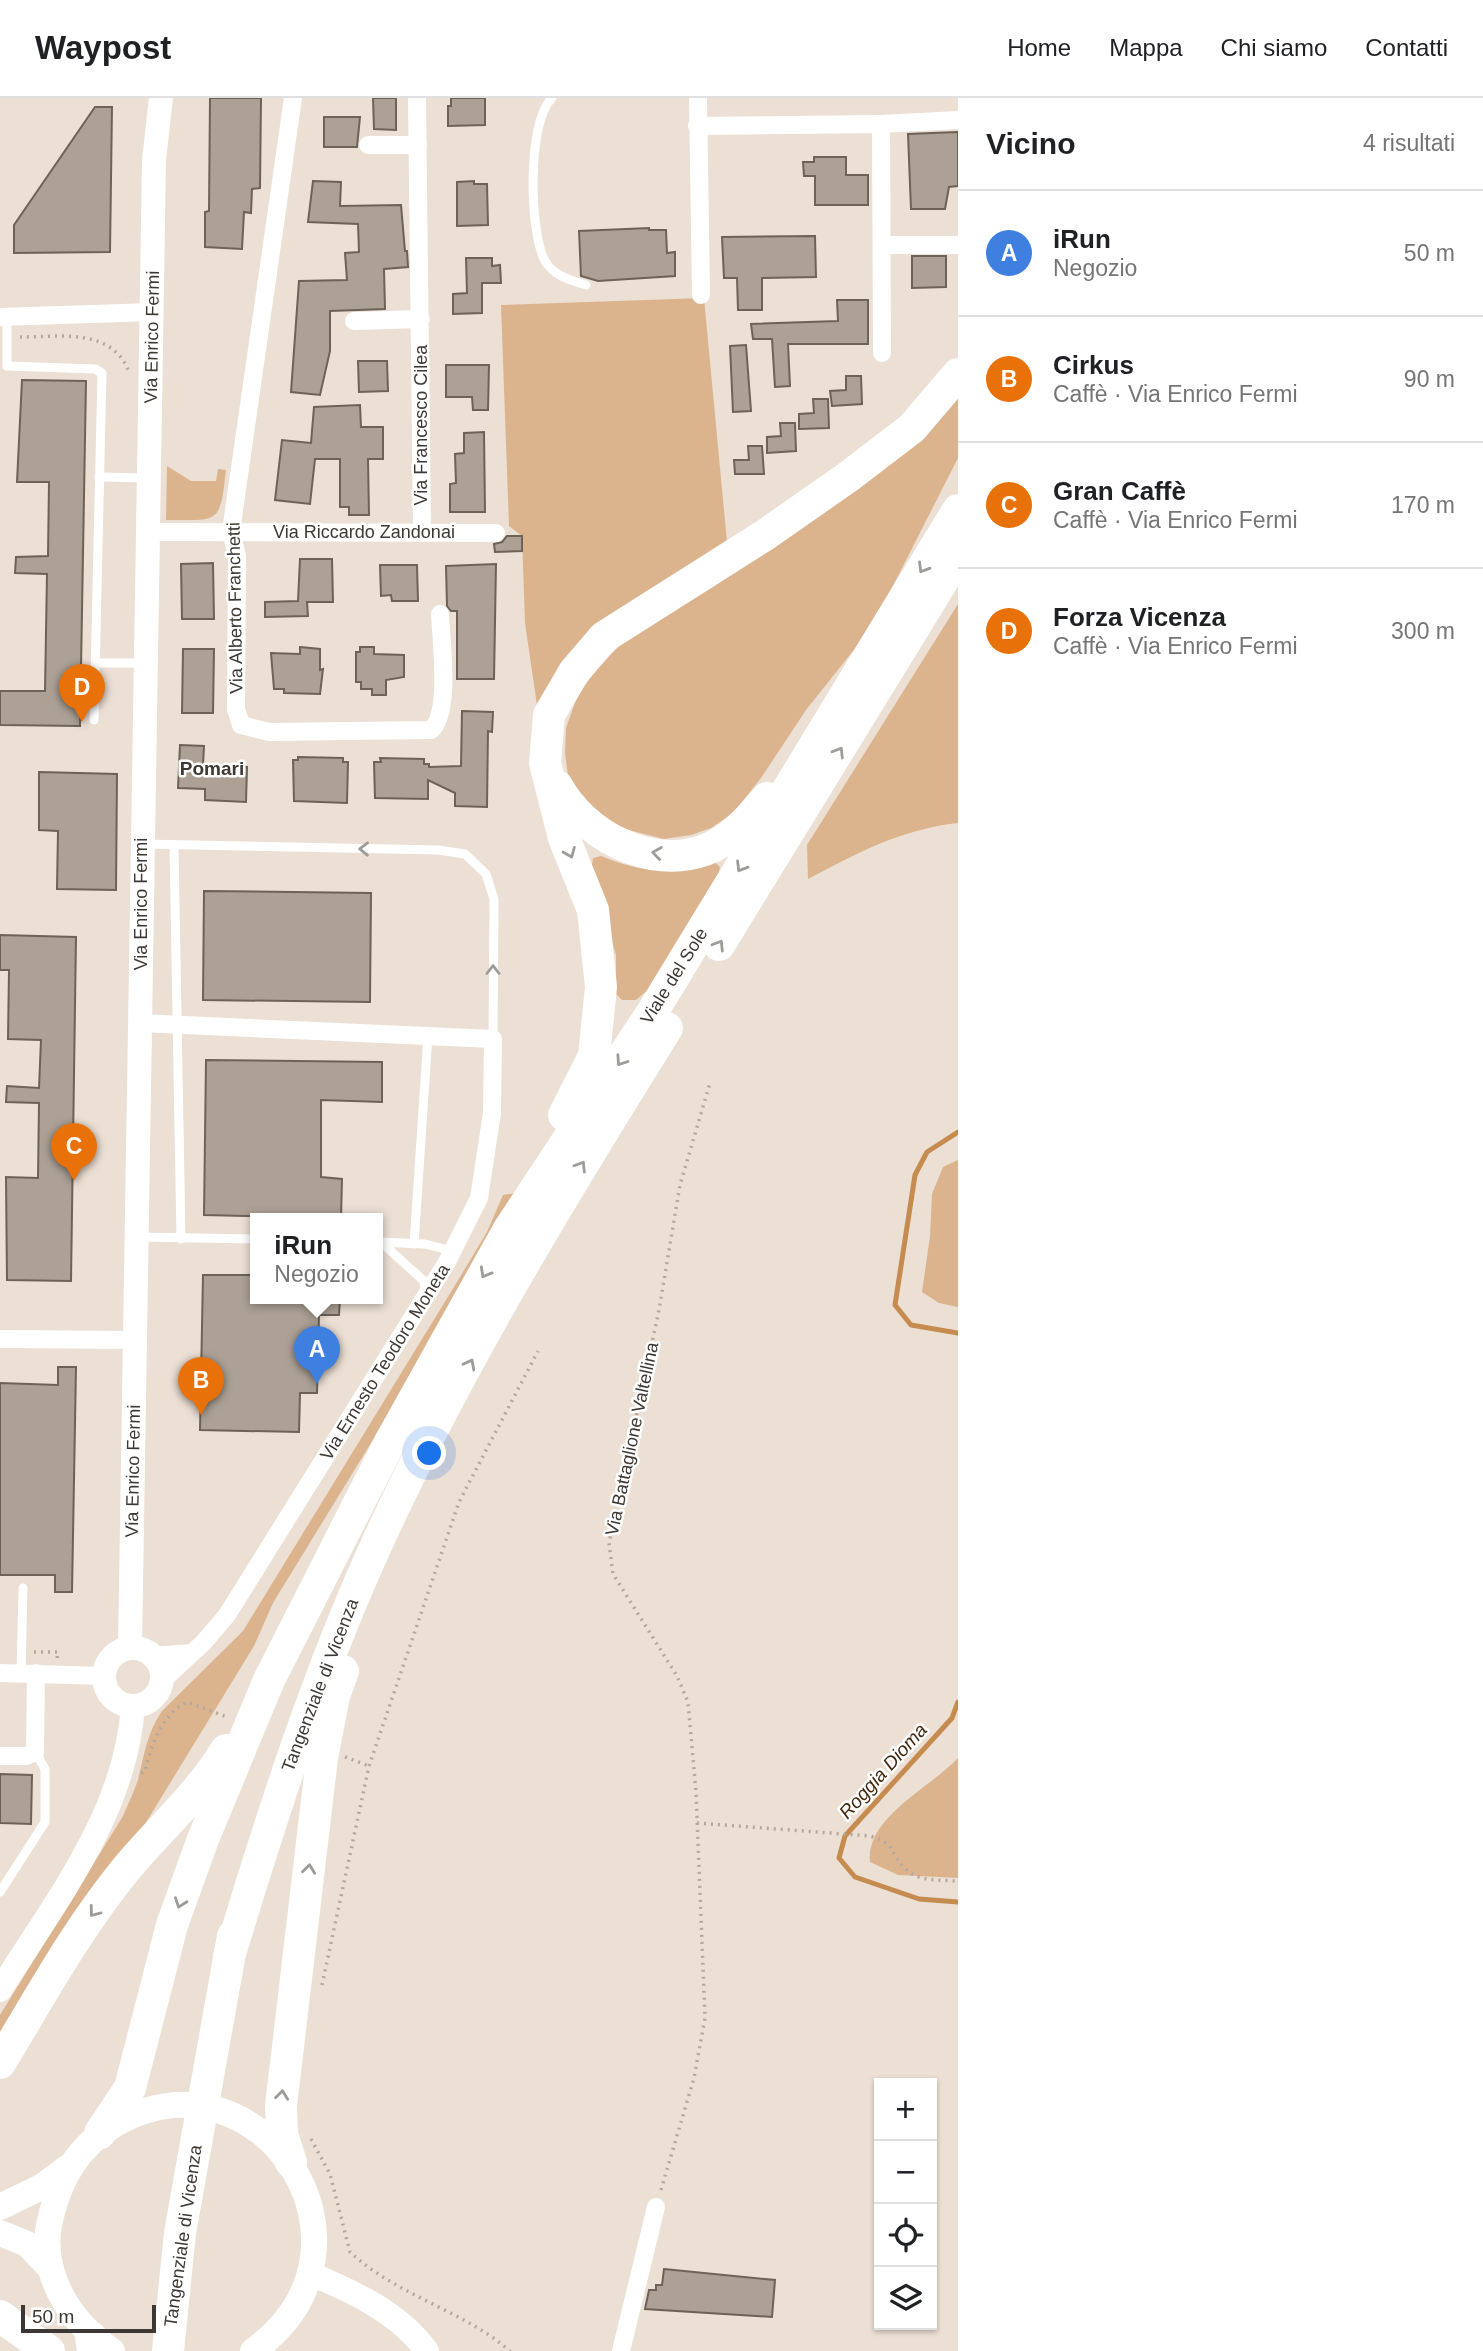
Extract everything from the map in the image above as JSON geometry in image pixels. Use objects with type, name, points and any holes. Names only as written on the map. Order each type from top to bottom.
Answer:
[{"type":"highway","points":[[509,1229],[594,1056],[601,987],[593,910],[564,838],[545,764],[549,715],[574,672],[604,637],[765,535],[848,477],[912,428],[958,374]]},
{"type":"highway","name":"Viale del Sole","points":[[390,1442],[509,1229],[653,1011],[958,510]]},
{"type":"highway","name":"Viale del Sole","points":[[438,1424],[546,1222],[958,556]]},
{"type":"highway","points":[[896,660],[958,575]]},
{"type":"highway","points":[[545,764],[568,806],[589,828],[628,848],[664,856],[705,850],[743,826],[822,733]]},
{"type":"highway","points":[[291,2162],[282,2134],[281,2106],[322,1758],[334,1696],[438,1424]]},
{"type":"highway","name":"Tangenziale di Vicenza","points":[[229,1957],[272,1815],[310,1705],[380,1537],[438,1424]]},
{"type":"highway","points":[[100,2133],[130,2088],[172,1925],[203,1839],[269,1680],[390,1442]]},
{"type":"highway","name":"Tangenziale di Vicenza","points":[[168,2351],[180,2233],[229,1957],[258,1817],[301,1672],[390,1442]]},
{"type":"highway","points":[[0,2063],[81,1929],[127,1868],[170,1823],[216,1766],[269,1680]]},
{"type":"highway","points":[[0,2316],[49,2351]]},
{"type":"main road","points":[[0,2207],[43,2186],[71,2164],[100,2133],[131,2115],[166,2106],[201,2107],[246,2123],[266,2136],[291,2162],[305,2188],[313,2216],[315,2245],[310,2274],[296,2307],[274,2336],[253,2351]]},
{"type":"main road","points":[[71,2164],[55,2197],[48,2233],[51,2269],[60,2294],[74,2317],[99,2346]]},
{"type":"main road","points":[[0,2232],[27,2244],[51,2269]]},
{"type":"street","name":"Via Enrico Fermi","points":[[149,98],[148,135],[154,160]]},
{"type":"street","name":"Via Enrico Fermi","points":[[142,1651],[135,1340],[141,1023],[141,844],[154,160],[161,98]]},
{"type":"street","name":"Via Alberto Franchetti","points":[[293,98],[231,531],[237,556],[236,709],[241,724],[269,732],[431,730],[438,725],[443,707],[440,614]]},
{"type":"street","name":"Via Francesco Cilea","points":[[417,98],[422,531]]},
{"type":"street","points":[[698,98],[701,295]]},
{"type":"street","points":[[697,126],[881,124],[958,120]]},
{"type":"street","points":[[881,124],[882,353]]},
{"type":"street","points":[[368,145],[418,145]]},
{"type":"street","points":[[882,245],[958,245]]},
{"type":"street","points":[[4,317],[152,312]]},
{"type":"street","name":"Via Francesco Cilea","points":[[354,321],[421,319]]},
{"type":"street","name":"Via Riccardo Zandonai","points":[[149,532],[496,533]]},
{"type":"street","points":[[141,1023],[493,1039]]},
{"type":"street","name":"Via Ernesto Teodoro Moneta","points":[[133,1706],[155,1696],[162,1681],[228,1615],[452,1251],[478,1198],[492,1113],[493,1039]]},
{"type":"street","points":[[0,1339],[135,1340]]},
{"type":"street","points":[[0,1990],[91,1843],[122,1769],[131,1736],[133,1706],[124,1705],[108,1694],[103,1676],[108,1660],[122,1649],[192,1653]]},
{"type":"street","points":[[142,1651],[160,1667],[162,1681]]},
{"type":"street","points":[[0,1673],[103,1676]]},
{"type":"street","points":[[0,1756],[26,1756],[35,1751],[29,1673]]},
{"type":"street","points":[[621,2351],[656,2207]]},
{"type":"street","points":[[310,2274],[355,2292],[391,2314],[427,2351]]},
{"type":"lane","points":[[552,98],[541,118],[532,183],[537,238],[545,261],[555,273],[586,285]]},
{"type":"lane","points":[[4,317],[7,366],[95,369],[102,373],[94,720]]},
{"type":"lane","points":[[99,477],[150,478]]},
{"type":"lane","points":[[96,663],[146,663]]},
{"type":"lane","name":"Via Ernesto Teodoro Moneta","points":[[141,844],[438,850],[465,854],[486,874],[494,899],[493,1039]]},
{"type":"lane","points":[[174,846],[181,1238]]},
{"type":"lane","points":[[414,1244],[428,1035]]},
{"type":"lane","points":[[137,1237],[250,1239]]},
{"type":"lane","points":[[383,1242],[414,1244],[452,1251]]},
{"type":"lane","points":[[383,1245],[424,1281],[426,1296]]},
{"type":"lane","points":[[23,1588],[29,1673]]},
{"type":"lane","points":[[0,1892],[45,1822],[46,1769],[35,1751]]},
{"type":"path","name":"Via Battaglione Valtellina","points":[[656,2207],[694,2078],[705,2018],[697,1823],[688,1702],[677,1676],[612,1574],[609,1543],[659,1310],[680,1185],[710,1083]]},
{"type":"path","points":[[321,1990],[369,1766],[459,1502],[538,1351]]},
{"type":"path","points":[[122,1769],[139,1774],[145,1771],[158,1734],[177,1707],[187,1702],[227,1717]]},
{"type":"path","points":[[343,1756],[369,1766]]},
{"type":"path","points":[[697,1823],[870,1836],[886,1840],[903,1867],[912,1874],[924,1878],[958,1881]]},
{"type":"path","points":[[308,2133],[330,2174],[350,2252],[412,2296],[495,2338],[510,2351]]},
{"type":"shaded area","points":[[704,298],[727,542],[539,719],[525,623],[522,536],[509,526],[501,305]]},
{"type":"shaded area","points":[[958,398],[958,458],[872,627],[806,710],[761,778],[733,813],[711,828],[691,835],[664,839],[613,826],[569,784],[565,753],[566,728],[577,697],[595,671],[627,638],[713,587]]},
{"type":"shaded area","points":[[167,466],[191,481],[216,481],[218,469],[226,470],[222,501],[214,516],[197,520],[166,520]]},
{"type":"shaded area","points":[[958,604],[958,823],[899,837],[862,851],[808,879],[807,845]]},
{"type":"shaded area","points":[[601,856],[644,868],[668,868],[711,859],[720,867],[718,877],[653,985],[636,1000],[622,1000],[616,994],[616,955],[591,872],[593,858]]},
{"type":"shaded area","points":[[958,1160],[958,1307],[939,1303],[922,1292],[930,1236],[932,1194],[943,1167]]},
{"type":"shaded area","points":[[515,1193],[488,1252],[273,1603],[254,1646],[0,2061],[0,2015],[123,1816],[138,1780],[147,1744],[157,1719],[243,1631],[487,1232],[503,1195]]},
{"type":"shaded area","points":[[958,1758],[958,1878],[898,1875],[870,1862],[871,1846],[889,1817]]},
{"type":"building","points":[[210,98],[261,98],[260,188],[252,189],[251,213],[244,212],[242,249],[205,247],[205,212],[209,211]]},
{"type":"building","points":[[373,98],[396,98],[396,130],[374,129]]},
{"type":"building","points":[[451,98],[485,98],[485,125],[448,126],[448,106],[451,106]]},
{"type":"building","points":[[95,107],[112,107],[110,252],[14,253],[14,225]]},
{"type":"building","points":[[324,117],[360,117],[357,147],[324,147]]},
{"type":"building","points":[[958,132],[958,186],[949,187],[945,209],[911,209],[908,134]]},
{"type":"building","points":[[814,157],[846,157],[846,175],[868,175],[868,205],[815,205],[815,176],[804,176],[803,162],[814,162]]},
{"type":"building","points":[[313,181],[341,182],[340,206],[401,205],[408,267],[384,269],[385,309],[330,311],[330,351],[320,395],[291,392],[299,281],[347,280],[345,253],[359,252],[358,224],[308,222]]},
{"type":"building","points":[[474,181],[474,184],[487,184],[488,225],[457,226],[457,182]]},
{"type":"building","points":[[649,228],[666,230],[667,253],[675,252],[675,276],[598,281],[581,276],[579,231]]},
{"type":"building","points":[[815,236],[816,277],[762,278],[762,310],[738,310],[737,278],[724,278],[722,237]]},
{"type":"building","points":[[912,256],[946,256],[946,287],[912,288]]},
{"type":"building","points":[[466,258],[492,258],[492,266],[500,265],[501,283],[482,283],[482,313],[453,314],[453,294],[467,293]]},
{"type":"building","points":[[837,300],[868,300],[868,344],[788,344],[790,386],[775,387],[772,339],[753,339],[751,324],[838,321]]},
{"type":"building","points":[[746,345],[751,411],[733,412],[730,346]]},
{"type":"building","points":[[358,361],[387,361],[388,391],[359,392]]},
{"type":"building","points":[[446,365],[489,365],[488,410],[473,410],[472,397],[446,397]]},
{"type":"building","points":[[846,376],[861,376],[862,404],[832,406],[830,391],[846,390]]},
{"type":"building","points":[[22,380],[86,381],[80,726],[0,725],[0,691],[45,691],[47,574],[15,573],[16,557],[48,556],[49,482],[17,482]]},
{"type":"building","points":[[813,399],[828,399],[829,428],[799,429],[799,414],[814,413]]},
{"type":"building","points":[[360,405],[361,427],[383,427],[383,459],[368,459],[369,515],[349,515],[349,507],[340,507],[340,459],[315,459],[310,504],[275,500],[282,440],[311,443],[314,407]]},
{"type":"building","points":[[780,423],[795,423],[796,451],[767,453],[767,437],[781,436]]},
{"type":"building","points":[[484,432],[485,512],[450,512],[450,484],[456,483],[455,454],[464,453],[464,433]]},
{"type":"building","points":[[748,446],[762,446],[764,474],[735,474],[734,460],[749,460]]},
{"type":"building","points":[[507,536],[522,536],[522,551],[495,552],[494,544],[502,542]]},
{"type":"building","points":[[300,559],[332,559],[333,602],[307,602],[308,616],[265,617],[265,602],[298,601]]},
{"type":"building","points":[[213,563],[214,619],[182,619],[181,564]]},
{"type":"building","points":[[496,564],[494,679],[457,679],[457,611],[451,611],[447,606],[446,566]]},
{"type":"building","points":[[380,565],[417,565],[418,601],[392,601],[391,595],[381,596]]},
{"type":"building","points":[[300,647],[320,649],[320,670],[323,669],[320,694],[284,693],[284,689],[274,689],[271,653],[300,654]]},
{"type":"building","points":[[360,647],[374,647],[374,654],[404,655],[404,677],[386,680],[386,695],[372,695],[372,689],[361,689],[361,682],[356,682],[356,652],[360,652]]},
{"type":"building","points":[[183,649],[214,649],[213,713],[182,713]]},
{"type":"building","points":[[462,711],[493,712],[492,732],[488,731],[487,807],[455,806],[455,793],[428,780],[428,799],[375,798],[374,762],[381,762],[380,758],[424,759],[424,764],[429,764],[429,767],[461,766]]},
{"type":"building","points":[[180,745],[204,746],[203,765],[247,767],[246,802],[205,800],[205,789],[178,788]]},
{"type":"building","points":[[298,757],[343,758],[343,762],[348,762],[347,803],[294,801],[293,760],[298,760]]},
{"type":"building","points":[[39,772],[117,774],[116,890],[57,889],[58,831],[39,830]]},
{"type":"building","points":[[204,891],[371,893],[370,1002],[203,1000]]},
{"type":"building","points":[[0,935],[76,937],[71,1281],[7,1280],[6,1177],[38,1178],[39,1103],[6,1102],[7,1086],[39,1088],[41,1040],[8,1039],[9,970],[0,970]]},
{"type":"building","points":[[206,1060],[382,1062],[382,1102],[321,1100],[321,1177],[342,1179],[341,1213],[204,1215]]},
{"type":"building","points":[[203,1275],[250,1275],[250,1304],[340,1304],[339,1315],[319,1315],[317,1393],[300,1393],[299,1432],[200,1430]]},
{"type":"building","points":[[58,1367],[76,1367],[72,1592],[55,1592],[55,1575],[0,1575],[0,1383],[58,1385]]},
{"type":"building","points":[[0,1774],[32,1775],[31,1824],[0,1823]]},
{"type":"building","points":[[664,2269],[775,2280],[772,2317],[645,2309],[649,2290],[656,2290],[656,2285],[662,2285]]},
{"type":"waterway","name":"Roggia Dioma","points":[[958,1132],[927,1152],[915,1175],[895,1305],[911,1325],[958,1333]]},
{"type":"waterway","name":"Roggia Dioma","points":[[958,1702],[952,1718],[845,1836],[839,1858],[855,1877],[919,1899],[958,1902]]},
{"type":"place","name":"Forza Vicenza","points":[[82,722]]},
{"type":"place","name":"Gran Caffè","points":[[74,1181]]},
{"type":"place","name":"iRun","points":[[317,1384]]},
{"type":"place","name":"Cirkus","points":[[201,1415]]},
{"type":"district","name":"Pomari","points":[[212,768]]}]
